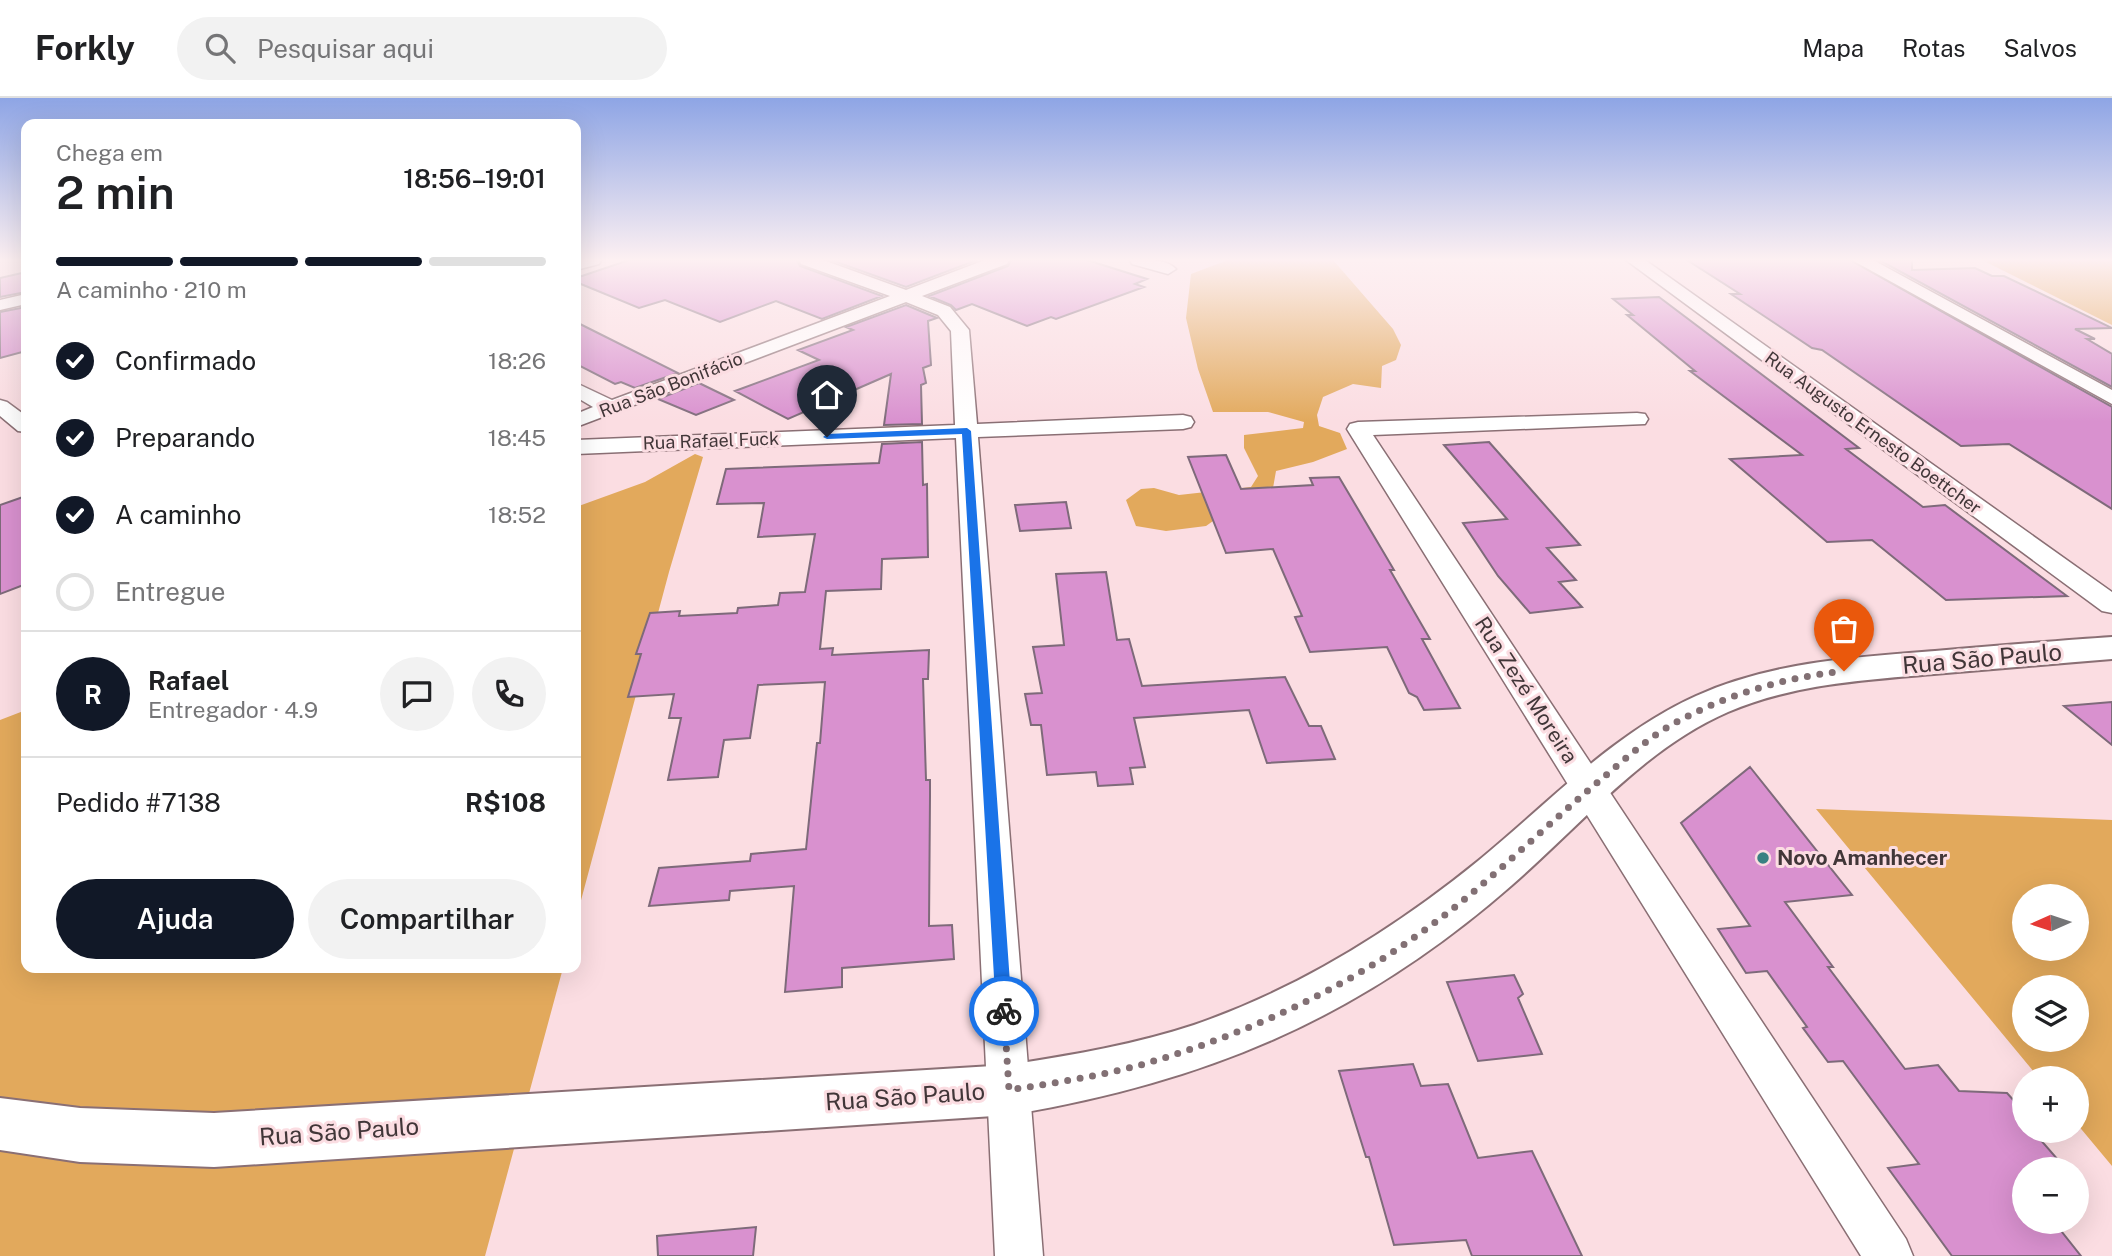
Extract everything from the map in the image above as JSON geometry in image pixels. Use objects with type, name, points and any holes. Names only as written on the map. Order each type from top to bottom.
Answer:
[{"type":"main road","name":"Rua São Paulo","points":[[0,1124],[43,1132],[122,1139],[214,1140],[1009,1090],[1143,1064],[1230,1035],[1301,1004],[1361,972],[1412,939],[1497,872],[1590,789],[1671,725],[1712,704],[1756,688],[1827,673],[2112,648]]},
{"type":"street","name":"Rua São Bonifácio","points":[[581,419],[859,314]]},
{"type":"street","points":[[947,314],[960,330],[1019,1256]]},
{"type":"street","name":"Rua Augusto Ernesto Boettcher","points":[[1709,314],[2112,605]]},
{"type":"street","points":[[1959,314],[2112,398]]},
{"type":"street","points":[[581,392],[610,408]]},
{"type":"street","points":[[0,407],[21,422]]},
{"type":"street","name":"Rua Zezé Moreira","points":[[1637,419],[1359,429],[1889,1256]]},
{"type":"street","name":"Rua Rafael Fuck","points":[[581,447],[1183,422]]},
{"type":"shaded area","points":[[1186,314],[1380,314],[1393,329],[1401,345],[1396,360],[1382,366],[1381,388],[1353,384],[1323,397],[1317,415],[1319,426],[1340,433],[1347,449],[1313,462],[1276,471],[1270,505],[1230,509],[1206,526],[1166,531],[1136,526],[1126,500],[1141,489],[1154,488],[1179,495],[1251,487],[1258,476],[1244,448],[1244,435],[1303,428],[1304,422],[1268,412],[1213,412],[1198,369]]},
{"type":"shaded area","points":[[2090,314],[2112,314],[2112,325]]},
{"type":"shaded area","points":[[695,454],[703,457],[669,572],[581,900],[581,505],[645,482]]},
{"type":"shaded area","points":[[21,712],[21,973],[562,973],[485,1256],[0,1256],[0,720]]},
{"type":"shaded area","points":[[1816,809],[2112,820],[2112,1166],[2089,1138],[2089,1066],[2029,1066],[2017,1052],[2089,1052],[2089,975],[2012,975],[2012,1045]]},
{"type":"building","points":[[0,314],[21,314],[21,352],[0,358]]},
{"type":"building","points":[[700,314],[741,314],[720,322]]},
{"type":"building","points":[[809,314],[835,314],[822,319]]},
{"type":"building","points":[[881,314],[928,314],[937,318],[928,321],[931,365],[923,368],[926,383],[921,385],[922,424],[884,425],[891,374],[788,419],[735,391],[819,360],[798,350],[853,330],[846,327]]},
{"type":"building","points":[[997,314],[1070,314],[1056,319],[1051,317],[1027,326]]},
{"type":"building","points":[[1682,314],[1859,448],[1846,449],[1923,507],[1945,505],[2067,596],[1946,600],[1872,540],[1827,542],[1730,459],[1802,455],[1690,371],[1695,371],[1627,315]]},
{"type":"building","points":[[1761,314],[1946,314],[2112,407],[2112,509],[2009,444],[1961,446],[1822,350],[1812,348]]},
{"type":"building","points":[[1978,314],[2083,314],[2112,328],[2075,329],[2095,339],[2087,339],[2112,354],[2112,387]]},
{"type":"building","points":[[581,324],[678,373],[635,388],[621,382],[615,384],[581,367]]},
{"type":"building","points":[[699,383],[734,400],[696,415],[658,399]]},
{"type":"building","points":[[922,442],[923,485],[927,484],[928,557],[882,559],[881,589],[826,591],[820,649],[833,648],[832,655],[929,650],[928,679],[923,679],[926,780],[930,780],[929,926],[952,925],[954,959],[842,968],[842,987],[785,992],[794,886],[730,891],[729,900],[649,906],[659,868],[750,861],[751,854],[806,849],[825,682],[758,685],[750,738],[724,740],[718,777],[668,780],[681,718],[669,718],[674,694],[628,697],[641,654],[636,654],[650,613],[680,611],[679,616],[737,613],[738,608],[778,605],[780,593],[805,592],[815,534],[758,537],[764,503],[717,504],[726,469],[879,463],[882,444]]},
{"type":"building","points":[[1489,442],[1580,545],[1547,548],[1576,580],[1559,582],[1582,607],[1530,613],[1498,576],[1463,523],[1507,519],[1444,445]]},
{"type":"building","points":[[1226,455],[1241,489],[1313,485],[1310,478],[1339,477],[1394,570],[1390,570],[1430,639],[1422,639],[1460,708],[1424,710],[1417,697],[1409,693],[1387,647],[1310,652],[1295,617],[1302,616],[1273,549],[1226,553],[1188,457]]},
{"type":"building","points":[[21,498],[21,586],[0,594],[0,505]]},
{"type":"building","points":[[1066,502],[1071,528],[1020,531],[1015,505]]},
{"type":"building","points":[[1106,572],[1117,640],[1129,639],[1142,686],[1285,677],[1309,726],[1321,726],[1335,759],[1267,763],[1249,710],[1134,718],[1145,767],[1130,768],[1133,784],[1098,786],[1096,772],[1047,775],[1041,725],[1031,725],[1025,694],[1042,693],[1033,647],[1064,645],[1056,574]]},
{"type":"building","points":[[2112,702],[2112,745],[2064,706]]},
{"type":"building","points":[[1750,767],[1852,895],[1785,902],[1833,967],[1828,967],[1905,1069],[1938,1065],[1959,1091],[2007,1093],[2012,1099],[2012,1143],[2043,1143],[2056,1157],[2012,1157],[2012,1234],[2064,1234],[2081,1256],[1952,1256],[1888,1168],[1919,1164],[1843,1061],[1828,1062],[1767,971],[1746,973],[1718,929],[1750,926],[1681,823]]},
{"type":"building","points":[[1514,975],[1523,994],[1518,998],[1542,1054],[1478,1061],[1447,982]]},
{"type":"building","points":[[1413,1064],[1421,1086],[1448,1084],[1478,1158],[1532,1151],[1582,1256],[1472,1256],[1466,1240],[1394,1245],[1369,1157],[1366,1157],[1339,1071]]},
{"type":"building","points":[[756,1227],[753,1256],[658,1256],[657,1236]]},
{"type":"way so far","points":[[1004,1011],[1009,1090],[1143,1064],[1230,1035],[1301,1004],[1361,972],[1412,939],[1497,872],[1634,752],[1671,725],[1712,704],[1756,688],[1791,679],[1844,671]]},
{"type":"place","name":"Novo Amanhecer","points":[[1763,858]]},
{"type":"route","points":[[827,437],[967,431],[1004,1011]]}]
